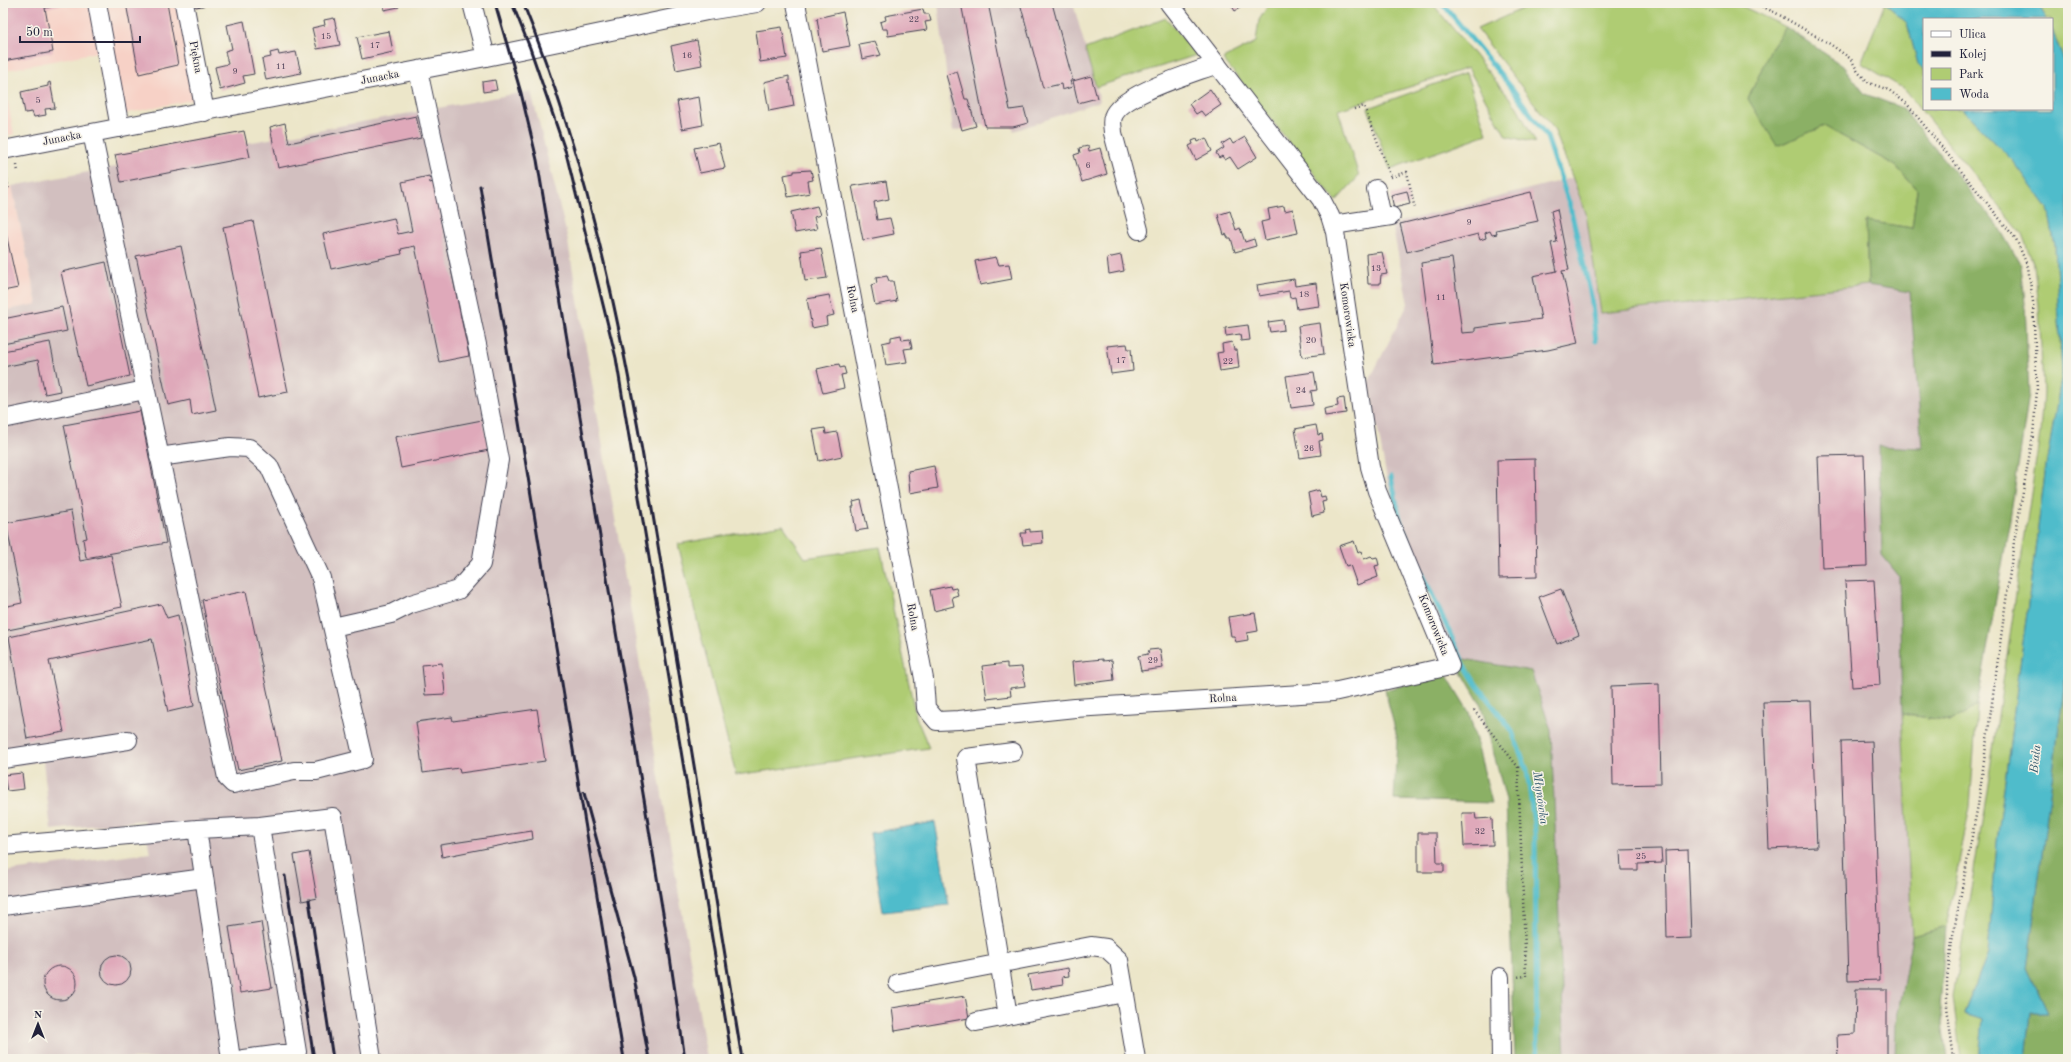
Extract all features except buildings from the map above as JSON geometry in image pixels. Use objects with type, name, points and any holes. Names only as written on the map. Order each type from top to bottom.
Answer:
[{"type":"street","points":[[97,3],[120,128]]},
{"type":"street","name":"Piękna","points":[[184,3],[205,112]]},
{"type":"street","points":[[472,3],[486,57]]},
{"type":"street","name":"Junacka","points":[[3,150],[486,57],[706,7],[757,3]]},
{"type":"street","name":"Rolna","points":[[796,3],[924,679],[926,708],[938,721],[1075,708],[1333,692],[1450,666]]},
{"type":"street","name":"Komorowicka","points":[[1169,3],[1321,199],[1333,225],[1370,467],[1377,491],[1450,666]]},
{"type":"street","points":[[1140,230],[1113,133],[1113,117],[1120,106],[1139,93],[1217,64]]},
{"type":"street","points":[[333,627],[391,614],[411,604],[458,590],[481,564],[499,460],[477,346],[418,70]]},
{"type":"street","points":[[92,133],[145,390],[226,778],[233,784],[294,771],[316,771],[363,759],[322,578],[268,466],[249,448],[230,447],[159,457]]},
{"type":"street","points":[[1333,225],[1387,217],[1381,184]]},
{"type":"street","points":[[3,419],[145,390]]},
{"type":"street","points":[[3,759],[128,740]]},
{"type":"street","points":[[1008,1016],[966,758],[1013,752]]},
{"type":"street","points":[[3,846],[197,829],[260,826],[333,817],[372,1059]]},
{"type":"street","points":[[243,1059],[297,1052],[260,826]]},
{"type":"street","points":[[197,829],[231,1059]]},
{"type":"street","points":[[3,906],[204,878]]},
{"type":"street","points":[[898,983],[1091,946],[1106,948],[1119,960],[1136,1059]]},
{"type":"street","points":[[1500,977],[1501,1059]]},
{"type":"street","points":[[976,1022],[1124,993]]},
{"type":"path","points":[[1755,3],[1776,13],[1830,44],[1851,58],[1858,72],[1869,83],[1889,90],[1908,104],[2016,239],[2028,267],[2033,302],[2037,390],[2033,434],[2014,542],[1978,806],[1951,948],[1947,980],[1947,1007],[1954,1059]]},
{"type":"path","points":[[1354,109],[1364,106],[1391,177]]},
{"type":"path","points":[[17,165],[18,172]]},
{"type":"path","points":[[1381,184],[1391,177],[1407,172],[1415,210]]},
{"type":"path","points":[[3,192],[9,190],[6,175]]},
{"type":"path","points":[[1474,710],[1518,767],[1526,976],[1500,977]]},
{"type":"shaded area","points":[[3,3],[178,3],[196,99],[109,117],[97,52],[3,71]]},
{"type":"shaded area","points":[[938,3],[1073,3],[1100,101],[1014,131],[1010,119],[953,131]]},
{"type":"shaded area","points":[[3,77],[14,134],[3,136]]},
{"type":"shaded area","points":[[531,91],[567,236],[707,1059],[3,1059],[3,872],[150,853],[144,820],[51,830],[43,761],[3,768],[3,311],[37,304],[12,186]]},
{"type":"shaded area","points":[[1572,178],[1586,213],[1601,313],[1868,285],[1910,291],[1922,448],[1879,447],[1882,555],[1899,576],[1902,714],[1912,936],[1896,1023],[1895,1059],[1565,1059],[1551,730],[1531,671],[1453,657],[1388,485],[1369,381],[1408,304],[1392,224]]},
{"type":"shaded area","points":[[12,186],[37,305],[3,311],[3,188]]},
{"type":"green space","points":[[1270,3],[1432,3],[1517,107],[1536,143],[1506,136],[1468,68],[1338,110],[1359,176],[1336,201],[1223,59],[1256,42],[1259,20]]},
{"type":"green space","points":[[1535,3],[1735,3],[1786,27],[1771,48],[1777,146],[1824,126],[1896,166],[1917,190],[1912,228],[1866,221],[1868,285],[1601,313],[1586,213],[1554,129],[1477,29]]},
{"type":"green space","points":[[1885,3],[1907,23],[1918,64],[1923,69],[1923,110],[1963,110],[2014,162],[2048,208],[2055,246],[2062,374],[2046,466],[1997,842],[1988,954],[1964,1013],[1983,1018],[1979,1059],[1961,1059],[1953,997],[1984,810],[2040,433],[2043,392],[2039,305],[2034,266],[2022,234],[1904,89],[1861,63]]},
{"type":"green space","points":[[2037,3],[2068,3],[2068,72],[2053,32],[2053,18],[2046,18]]},
{"type":"green space","points":[[1166,18],[1197,55],[1096,87],[1085,49]]},
{"type":"green space","points":[[1786,27],[1843,66],[1865,94],[1902,108],[1998,226],[2021,265],[2025,303],[2029,394],[2010,520],[1977,706],[1950,721],[1902,714],[1899,576],[1882,555],[1879,446],[1922,448],[1910,292],[1868,285],[1866,221],[1912,228],[1917,190],[1896,166],[1824,126],[1777,146],[1748,99],[1771,48]]},
{"type":"green space","points":[[1466,73],[1487,134],[1390,169],[1368,108]]},
{"type":"green space","points":[[783,525],[805,558],[880,547],[916,717],[929,748],[736,775],[678,544]]},
{"type":"green space","points":[[1453,657],[1531,671],[1551,730],[1565,1059],[1515,1059],[1506,800],[1481,705]]},
{"type":"green space","points":[[2068,657],[2068,1059],[2026,1059],[2031,1013],[2048,1013],[2027,968]]},
{"type":"green space","points":[[1446,674],[1469,712],[1492,803],[1394,800],[1397,737],[1385,690]]},
{"type":"green space","points":[[1977,706],[1970,807],[1946,927],[1912,936],[1902,714],[1950,721]]},
{"type":"green space","points":[[1946,927],[1940,1008],[1947,1059],[1895,1059],[1896,1023],[1912,936]]},
{"type":"water","points":[[1885,3],[2037,3],[2046,18],[1923,18],[1923,69],[1918,64],[1907,23]]},
{"type":"water","name":"Biała","points":[[2053,32],[2068,72],[2068,657],[2027,968],[2048,1013],[2031,1013],[2026,1059],[1979,1059],[1983,1019],[1964,1013],[1988,954],[1997,842],[2046,466],[2062,374],[2055,246],[2048,208],[2014,162],[1963,110],[2053,110]]},
{"type":"water","points":[[935,822],[949,905],[883,912],[870,833]]},
{"type":"waterway","points":[[1442,3],[1511,87],[1547,137],[1570,206],[1591,296],[1596,341]]},
{"type":"waterway","name":"Młynówka","points":[[1391,477],[1400,520],[1412,551],[1464,664],[1476,684],[1511,729],[1527,770],[1535,832],[1537,1044],[1539,1059]]},
{"type":"railway","points":[[495,3],[521,93],[537,160],[667,937],[685,1059]]},
{"type":"railway","points":[[512,3],[530,48],[566,153],[616,358],[732,1059]]},
{"type":"railway","points":[[523,3],[550,73],[573,144],[593,216],[610,288],[652,508],[742,1059]]},
{"type":"railway","points":[[480,186],[624,1059]]},
{"type":"railway","points":[[584,793],[634,977],[649,1059]]},
{"type":"railway","points":[[285,876],[314,1059]]},
{"type":"railway","points":[[309,900],[333,1059]]}]
